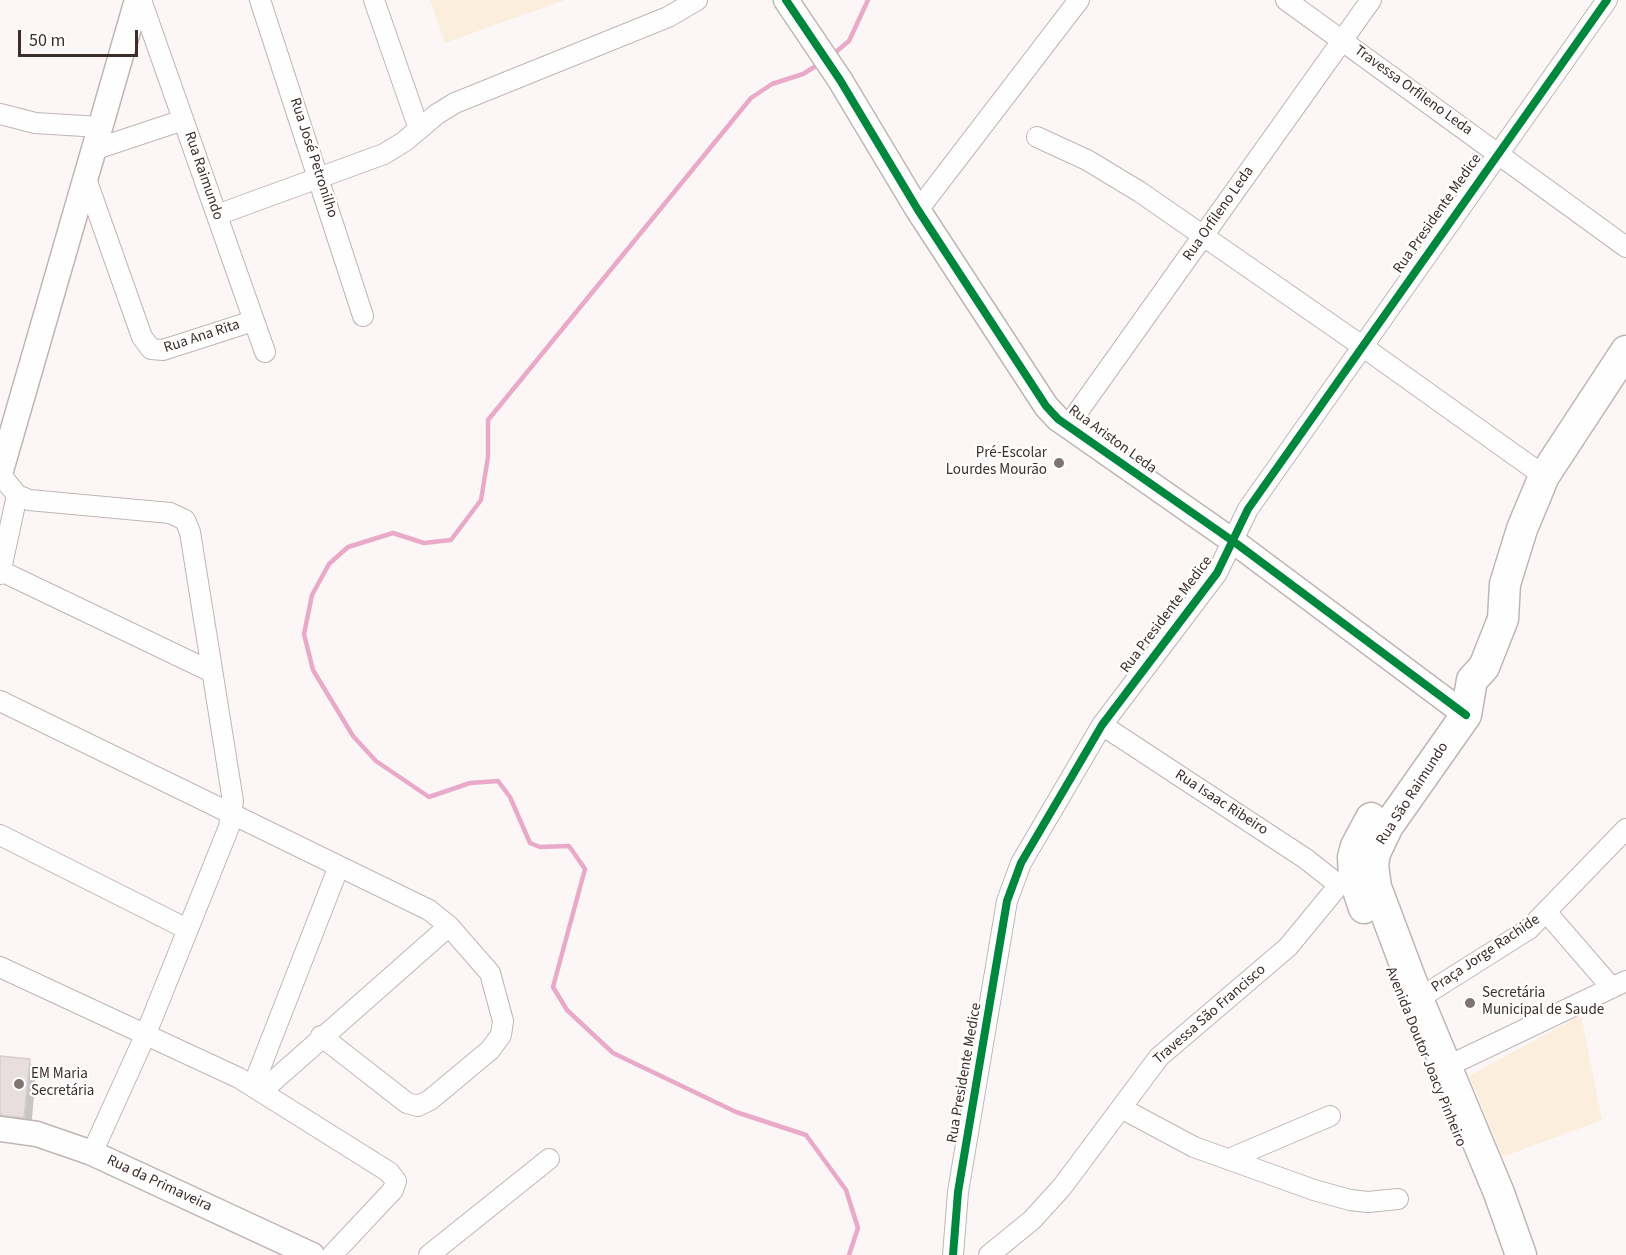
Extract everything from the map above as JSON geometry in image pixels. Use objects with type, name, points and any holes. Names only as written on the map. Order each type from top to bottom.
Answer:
[{"type":"main road","name":"Rua São Raimundo","points":[[1355,874],[1375,853],[1464,698],[1484,668],[1503,619],[1505,584],[1522,529],[1544,476],[1559,449],[1626,351]]},
{"type":"main road","name":"Avenida Doutor Joacy Pinheiro","points":[[1355,874],[1418,999],[1499,1193],[1512,1254]]},
{"type":"main road","name":"Avenida Doutor Joacy Pinheiro","points":[[1355,874],[1512,1254]]},
{"type":"street","name":"Rua Raimundo","points":[[139,0],[265,352]]},
{"type":"street","points":[[92,1153],[145,1036],[233,815],[190,532],[180,516],[170,513],[35,502],[17,495],[0,474],[85,176],[139,0]]},
{"type":"street","name":"Rua José Petronilho","points":[[260,0],[320,177],[363,316]]},
{"type":"street","points":[[374,0],[419,129]]},
{"type":"street","name":"Rua Ariston Leda","points":[[786,0],[817,43],[918,210],[1046,406],[1067,428],[1464,698]]},
{"type":"street","points":[[918,210],[1079,0]]},
{"type":"street","name":"Travessa Orfileno Leda","points":[[1286,0],[1626,247]]},
{"type":"street","name":"Rua Orfileno Leda","points":[[1067,428],[1371,0]]},
{"type":"street","name":"Rua Presidente Medice","points":[[953,1255],[958,1192],[1007,901],[1021,863],[1102,725],[1217,573],[1248,509],[1607,0]]},
{"type":"street","points":[[217,215],[384,154],[455,103],[668,17],[696,1]]},
{"type":"street","points":[[0,114],[35,123],[100,127]]},
{"type":"street","points":[[93,150],[183,120]]},
{"type":"street","points":[[1037,137],[1113,175],[1362,346],[1544,476]]},
{"type":"street","name":"Rua Ana Rita","points":[[85,176],[142,337],[151,349],[163,351],[253,321]]},
{"type":"street","points":[[17,495],[0,572],[212,672]]},
{"type":"street","points":[[0,701],[419,904],[449,926],[493,980],[503,1021],[501,1035],[490,1050],[430,1100],[412,1106],[321,1036]]},
{"type":"street","name":"Rua Isaac Ribeiro","points":[[1102,725],[1306,859],[1355,874]]},
{"type":"street","name":"Praça Jorge Rachide","points":[[1418,999],[1520,936],[1547,913],[1626,829]]},
{"type":"street","points":[[0,835],[187,929]]},
{"type":"street","points":[[258,1088],[339,866]]},
{"type":"street","name":"Travessa São Francisco","points":[[989,1255],[1046,1206],[1159,1057],[1288,947],[1355,874]]},
{"type":"street","points":[[1446,1067],[1619,984],[1547,913]]},
{"type":"street","points":[[258,1088],[449,926]]},
{"type":"street","points":[[0,967],[258,1088],[395,1178],[395,1185],[391,1193],[332,1255]]},
{"type":"street","points":[[1121,1108],[1177,1139],[1333,1196],[1368,1202],[1398,1199]]},
{"type":"street","points":[[1229,1159],[1330,1116]]},
{"type":"street","name":"Rua da Primaveira","points":[[0,1130],[37,1134],[92,1153],[312,1255]]},
{"type":"street","points":[[429,1255],[549,1159]]},
{"type":"shaded area","points":[[430,0],[565,0],[445,43]]},
{"type":"shaded area","points":[[1581,1015],[1602,1120],[1503,1157],[1469,1076]]},
{"type":"building","points":[[0,1056],[30,1059],[24,1118],[0,1115]]},
{"type":"waterway","points":[[831,56],[849,41],[868,0]]},
{"type":"waterway","points":[[819,64],[803,74],[772,84],[751,98],[488,420],[488,457],[481,500],[451,540],[424,543],[393,533],[348,547],[329,564],[312,595],[304,634],[313,670],[353,736],[376,761],[429,797],[470,783],[498,781],[510,797],[530,843],[540,847],[569,846],[585,869],[553,987],[567,1010],[613,1053],[736,1112],[806,1135],[846,1190],[858,1228],[849,1255]]},
{"type":"cycle path","points":[[786,0],[840,80],[918,210],[1046,406],[1058,419],[1237,544],[1466,715]]},
{"type":"cycle path","points":[[953,1255],[958,1192],[1007,901],[1021,863],[1102,725],[1217,573],[1248,509],[1607,0]]},
{"type":"place","name":"Pré-Escolar Lourdes Mourão","points":[[1059,463]]},
{"type":"place","name":"Secretária Municipal de Saude","points":[[1470,1003]]},
{"type":"place","name":"EM Maria Secretária","points":[[19,1084]]}]
